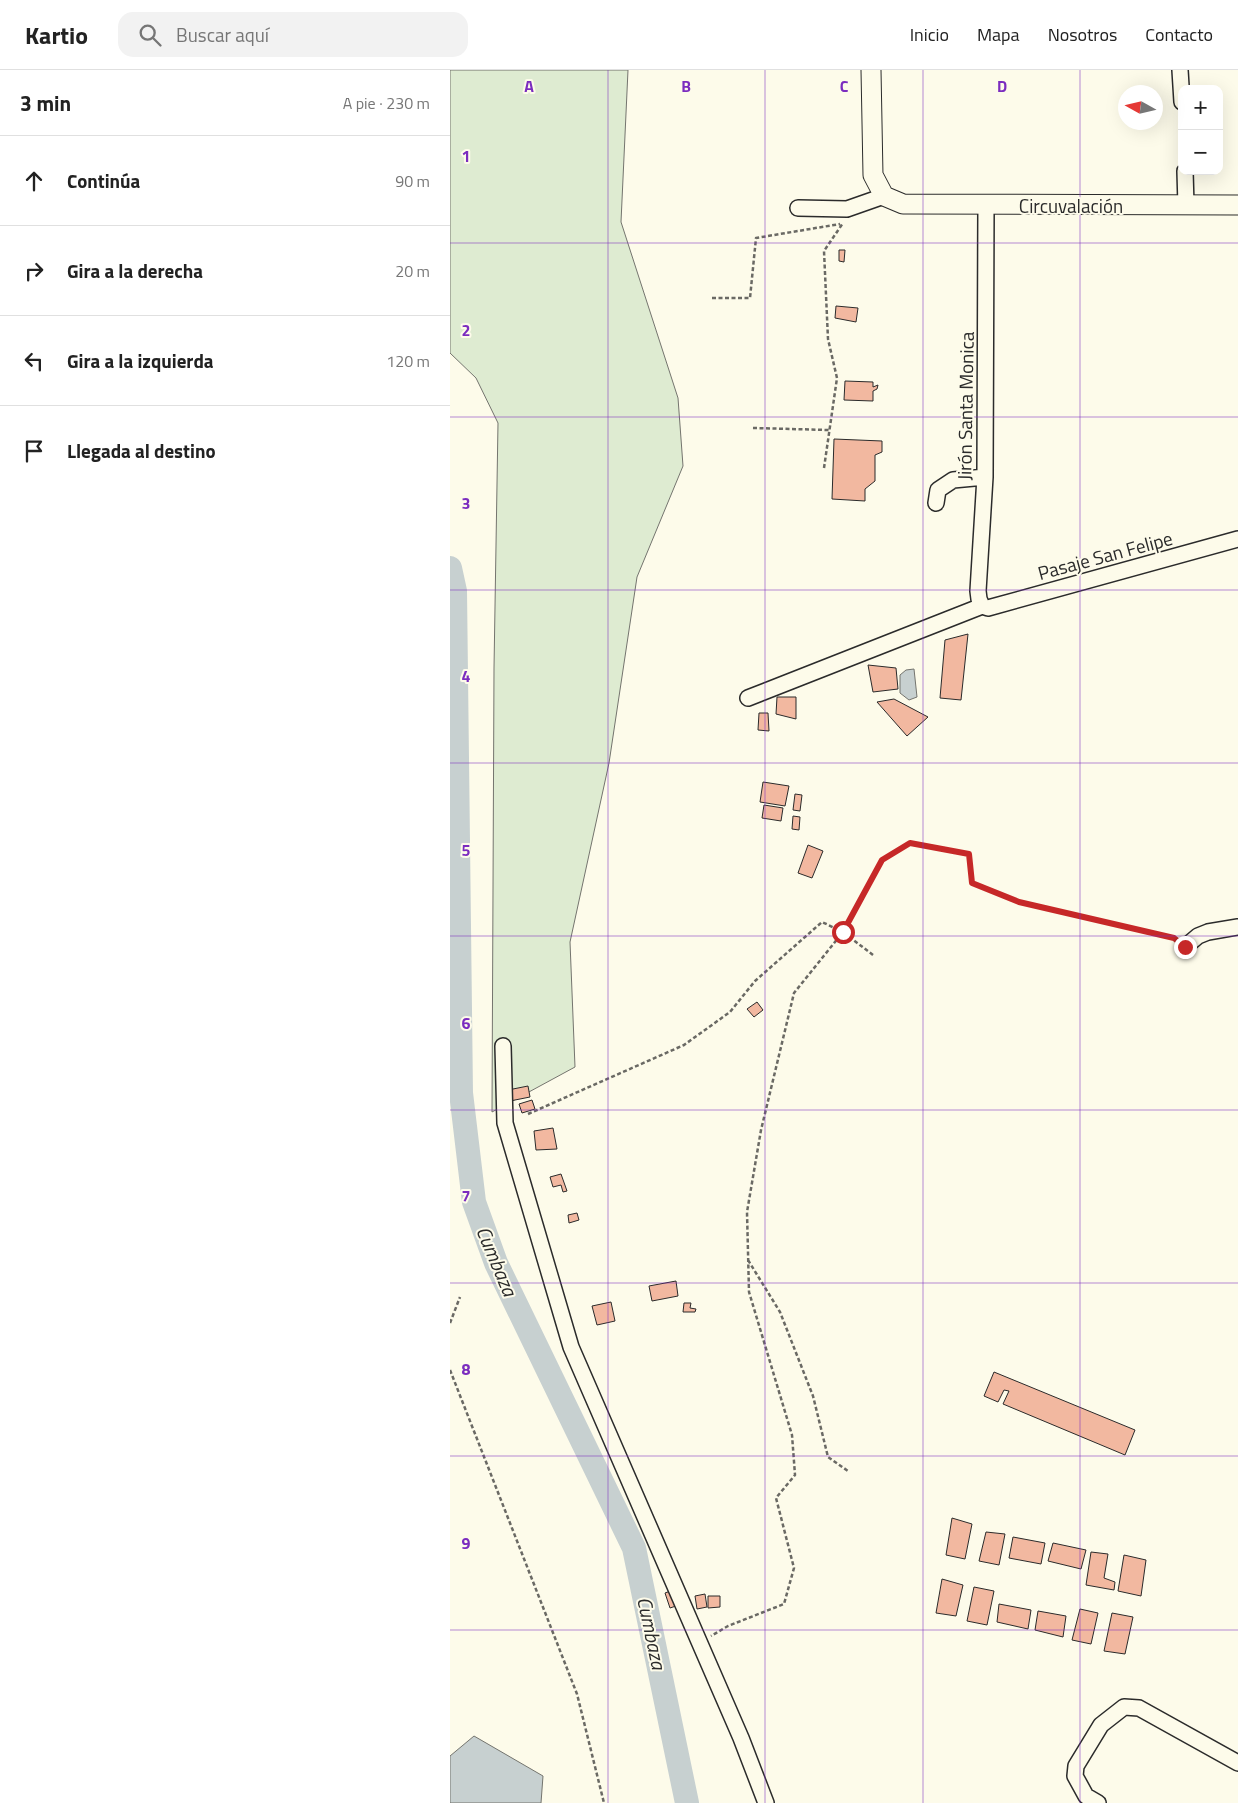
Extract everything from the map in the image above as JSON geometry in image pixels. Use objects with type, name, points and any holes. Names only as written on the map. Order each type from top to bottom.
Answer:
[{"type":"main road","points":[[871,70],[873,175],[884,196]]},
{"type":"main road","name":"Circuvalación","points":[[884,196],[903,204],[1238,205]]},
{"type":"street","points":[[1180,70],[1181,85]]},
{"type":"street","points":[[1185,175],[1186,206]]},
{"type":"street","points":[[798,208],[845,216],[884,196]]},
{"type":"street","name":"Jirón Santa Monica","points":[[982,606],[978,591],[985,477],[986,204]]},
{"type":"street","points":[[1238,205],[1238,213]]},
{"type":"street","points":[[936,504],[938,490],[953,480],[985,477]]},
{"type":"street","name":"Pasaje San Felipe","points":[[748,698],[982,606],[988,608],[1238,539]]},
{"type":"street","points":[[1185,947],[1198,936],[1208,932],[1238,927]]},
{"type":"street","points":[[503,1046],[505,1123],[571,1347],[741,1738],[766,1803]]},
{"type":"street","points":[[1098,1803],[1086,1796],[1075,1776],[1076,1766],[1101,1725],[1124,1707],[1139,1708],[1238,1763]]},
{"type":"path","points":[[712,298],[750,298],[756,238],[845,216]]},
{"type":"path","points":[[824,468],[837,378],[828,339],[824,251],[845,216]]},
{"type":"path","points":[[753,428],[830,430]]},
{"type":"path","points":[[699,1643],[728,1626],[784,1604],[794,1568],[776,1498],[795,1475],[792,1435],[749,1292],[747,1212],[752,1173],[763,1121],[794,993],[843,932],[882,860],[910,843],[969,854],[972,883],[1019,902],[1174,938],[1185,947]]},
{"type":"path","points":[[528,1114],[684,1045],[730,1012],[756,982],[822,922],[843,932],[873,955]]},
{"type":"path","points":[[748,1259],[780,1312],[813,1396],[828,1457],[848,1471]]},
{"type":"path","points":[[450,1323],[460,1297]]},
{"type":"path","points":[[450,1370],[577,1694],[604,1803]]},
{"type":"green space","points":[[450,70],[628,70],[621,222],[678,398],[683,466],[637,577],[609,763],[570,942],[575,1067],[492,1112],[494,668],[498,423],[476,378],[450,353]]},
{"type":"shaded area","points":[[914,669],[917,697],[909,700],[900,693],[900,675],[906,670]]},
{"type":"shaded area","points":[[474,1736],[543,1776],[541,1803],[450,1803],[450,1756]]},
{"type":"building","points":[[839,250],[845,250],[844,262],[839,261]]},
{"type":"building","points":[[836,306],[858,308],[856,322],[835,318]]},
{"type":"building","points":[[845,381],[873,382],[873,387],[878,385],[877,389],[873,391],[873,401],[844,400]]},
{"type":"building","points":[[834,439],[882,441],[882,452],[875,455],[875,481],[865,489],[865,501],[832,499]]},
{"type":"building","points":[[968,634],[961,700],[940,698],[945,640]]},
{"type":"building","points":[[868,665],[896,668],[898,689],[873,692]]},
{"type":"building","points":[[777,697],[796,697],[796,719],[776,714]]},
{"type":"building","points":[[894,699],[928,717],[907,736],[877,702]]},
{"type":"building","points":[[759,713],[768,713],[769,731],[758,730]]},
{"type":"building","points":[[763,782],[789,786],[785,806],[760,802]]},
{"type":"building","points":[[795,794],[802,795],[800,811],[793,810]]},
{"type":"building","points":[[764,805],[783,808],[781,821],[762,818]]},
{"type":"building","points":[[793,816],[800,817],[799,830],[792,829]]},
{"type":"building","points":[[808,845],[823,851],[812,878],[798,873]]},
{"type":"building","points":[[757,1002],[763,1010],[754,1017],[747,1009]]},
{"type":"building","points":[[528,1086],[530,1097],[510,1101],[508,1090]]},
{"type":"building","points":[[532,1100],[535,1109],[522,1113],[519,1104]]},
{"type":"building","points":[[553,1128],[557,1149],[536,1150],[534,1131]]},
{"type":"building","points":[[561,1174],[567,1191],[563,1192],[561,1185],[553,1187],[550,1177]]},
{"type":"building","points":[[577,1213],[579,1220],[569,1223],[568,1215]]},
{"type":"building","points":[[676,1281],[678,1296],[652,1301],[649,1286]]},
{"type":"building","points":[[611,1302],[615,1321],[597,1325],[592,1306]]},
{"type":"building","points":[[684,1303],[691,1303],[690,1308],[696,1309],[695,1312],[683,1312]]},
{"type":"building","points":[[994,1372],[1135,1430],[1125,1455],[1003,1404],[1009,1391],[1004,1390],[998,1402],[984,1396]]},
{"type":"building","points":[[952,1518],[972,1524],[965,1559],[946,1555]]},
{"type":"building","points":[[986,1532],[1005,1534],[999,1565],[979,1561]]},
{"type":"building","points":[[1013,1537],[1045,1543],[1041,1564],[1009,1558]]},
{"type":"building","points":[[1053,1543],[1086,1550],[1081,1569],[1048,1561]]},
{"type":"building","points":[[1091,1552],[1108,1554],[1104,1578],[1115,1582],[1114,1590],[1086,1585]]},
{"type":"building","points":[[1124,1555],[1146,1560],[1141,1596],[1118,1591]]},
{"type":"building","points":[[942,1579],[963,1585],[956,1616],[936,1613]]},
{"type":"building","points":[[974,1587],[994,1591],[987,1625],[967,1621]]},
{"type":"building","points":[[673,1590],[679,1605],[670,1608],[665,1593]]},
{"type":"building","points":[[705,1594],[707,1607],[697,1609],[695,1596]]},
{"type":"building","points":[[708,1596],[720,1596],[720,1607],[708,1608]]},
{"type":"building","points":[[999,1604],[1031,1610],[1028,1629],[997,1622]]},
{"type":"building","points":[[1080,1609],[1098,1613],[1091,1644],[1072,1640]]},
{"type":"building","points":[[1038,1611],[1066,1616],[1063,1637],[1035,1630]]},
{"type":"building","points":[[1112,1613],[1133,1617],[1125,1654],[1104,1651]]},
{"type":"waterway","name":"Cumbaza","points":[[450,568],[455,591],[461,1093],[474,1202],[496,1263],[634,1548],[687,1803]]},
{"type":"route","points":[[843,932],[882,860],[910,843],[969,854],[972,883],[1019,902],[1174,938],[1185,947]]}]
